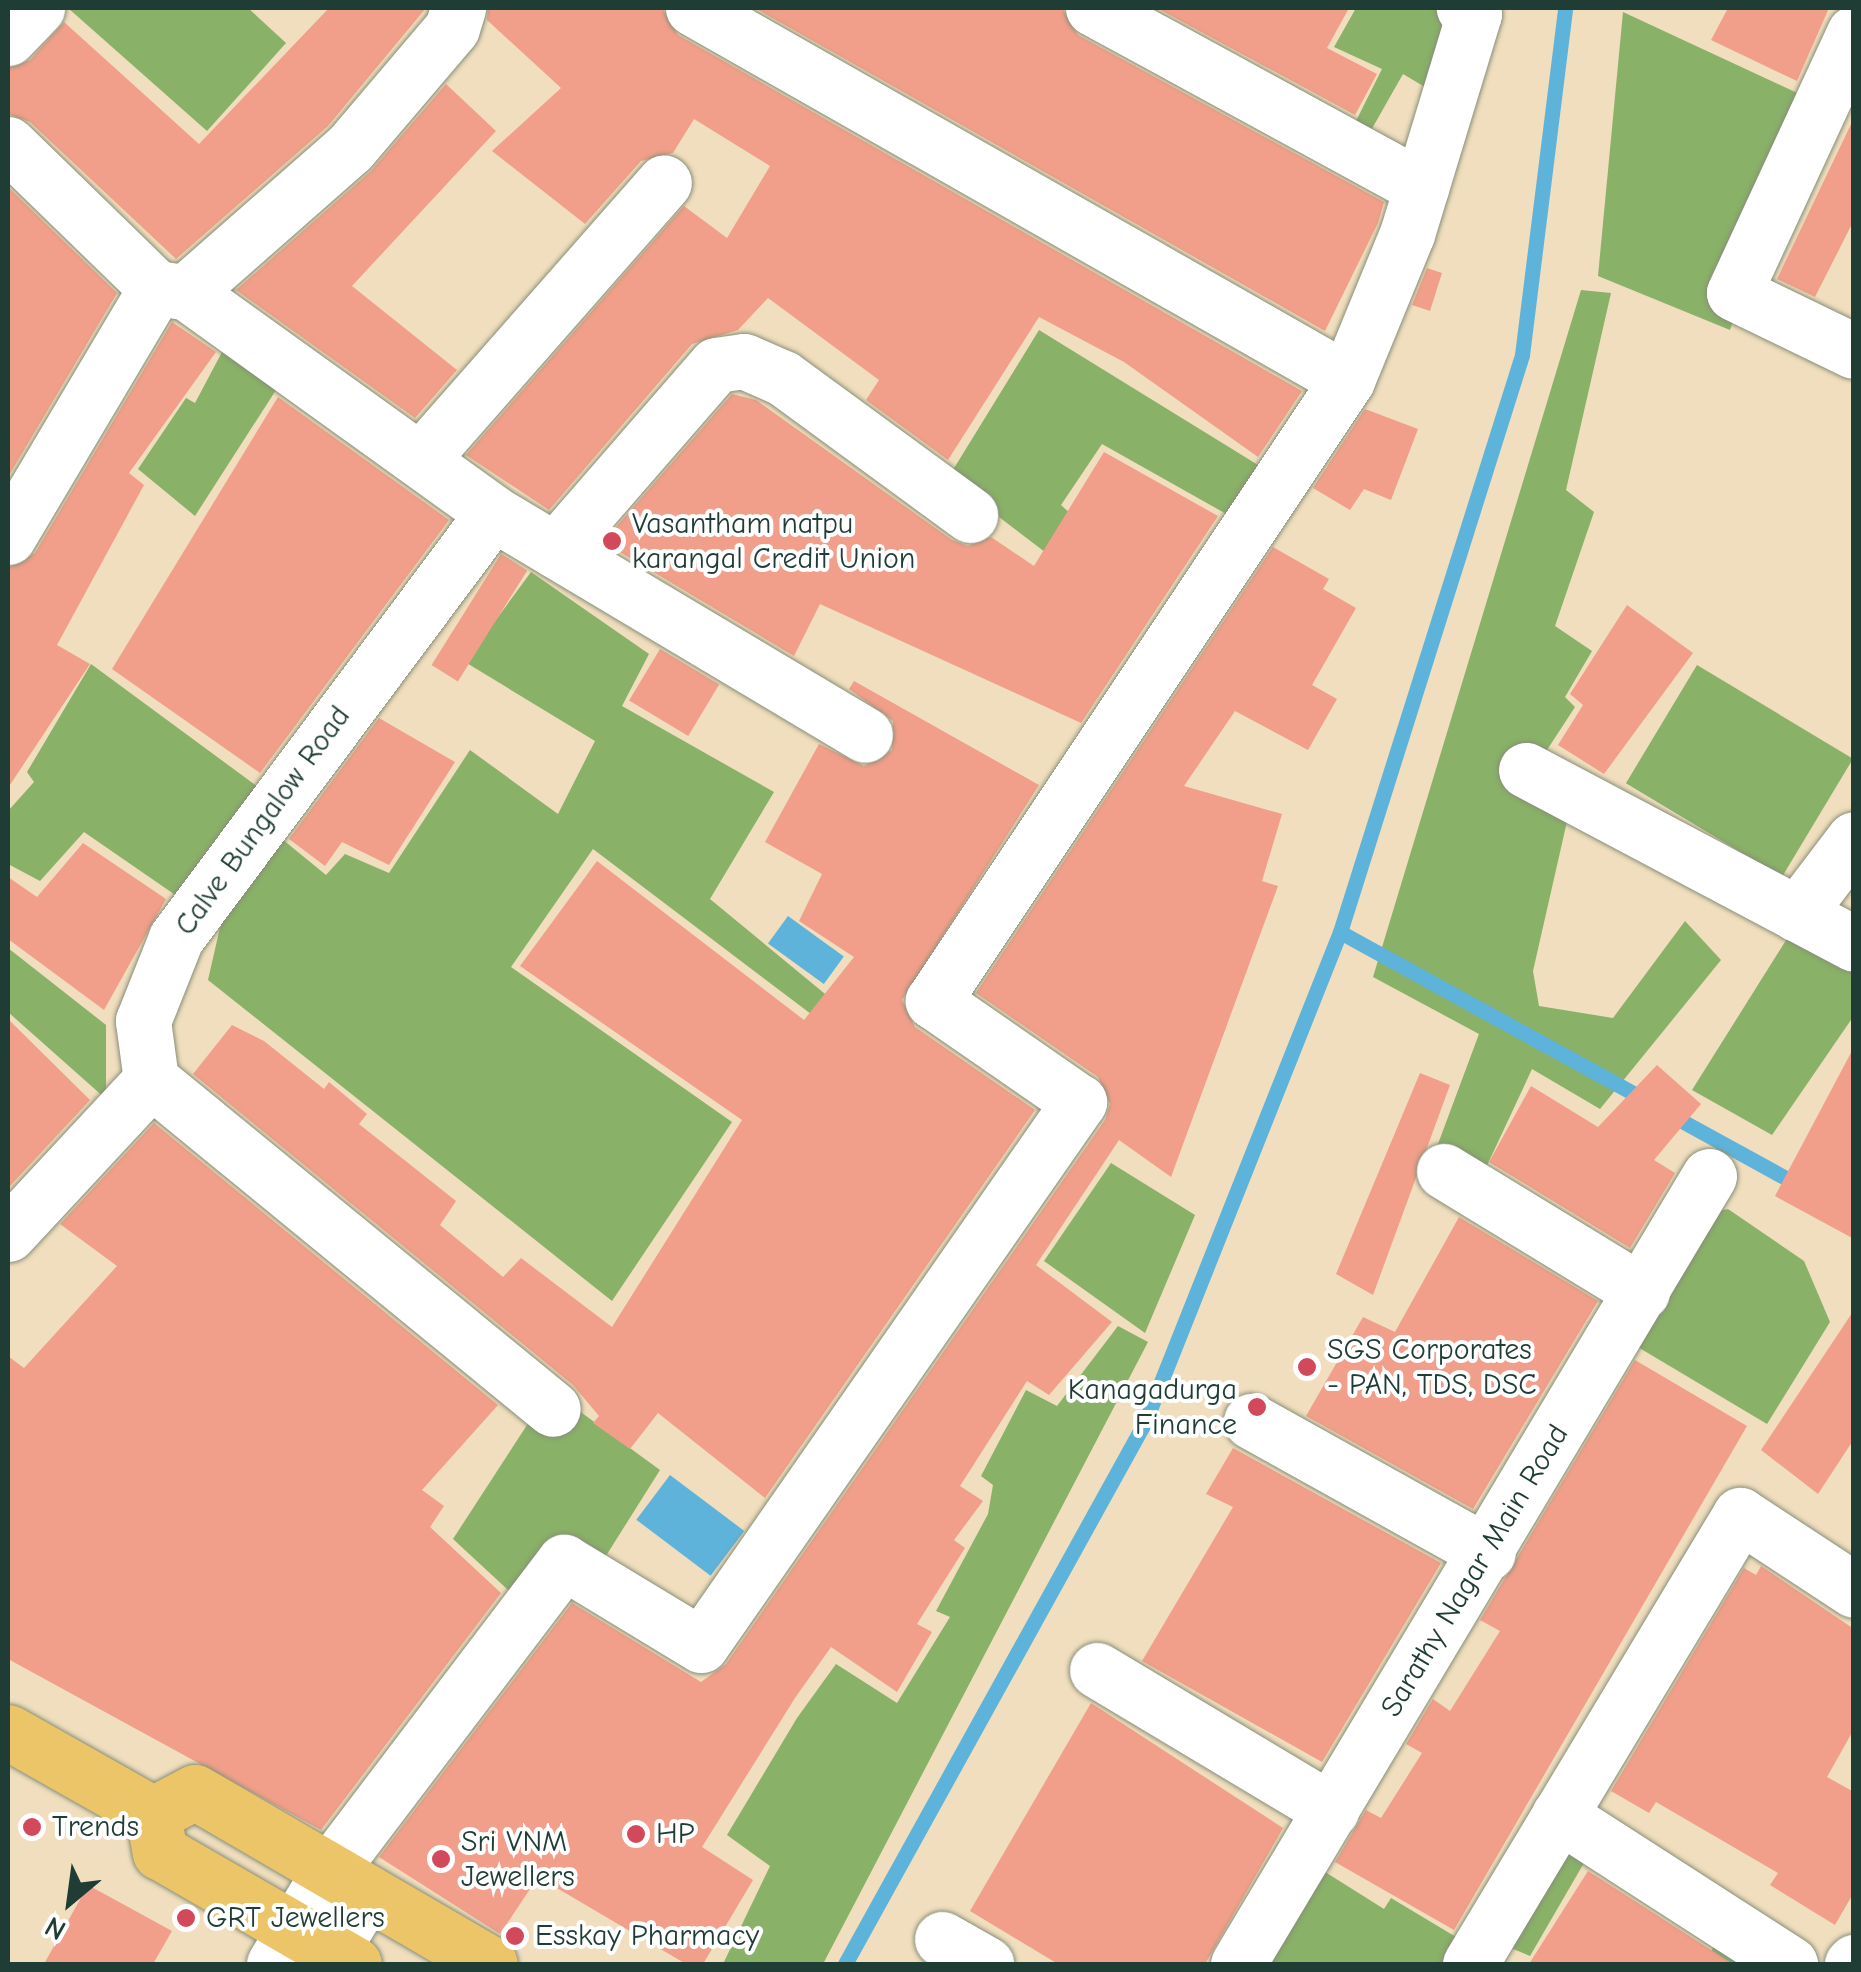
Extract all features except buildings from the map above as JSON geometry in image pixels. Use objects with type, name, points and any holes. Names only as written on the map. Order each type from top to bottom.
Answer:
[{"type":"main road","points":[[8,1732],[153,1814]]},
{"type":"main road","points":[[153,1814],[195,1792],[490,1964]]},
{"type":"main road","points":[[153,1814],[160,1852],[316,1955]]},
{"type":"street","points":[[8,38],[37,8]]},
{"type":"street","points":[[8,538],[171,290],[350,148],[452,28],[458,8]]},
{"type":"street","points":[[692,8],[1347,380]]},
{"type":"street","points":[[1092,8],[1421,188]]},
{"type":"street","points":[[316,1955],[348,1881],[564,1562],[701,1645],[1079,1102],[934,1001],[1347,380],[1421,188],[1474,14],[1464,8]]},
{"type":"street","points":[[1854,32],[1734,293],[1854,351]]},
{"type":"street","points":[[8,144],[171,290],[421,459],[493,513],[865,735]]},
{"type":"street","points":[[421,459],[664,182]]},
{"type":"street","points":[[555,550],[716,365],[744,361],[783,378],[970,515]]},
{"type":"street","name":"Calve Bungalow Road","points":[[151,1080],[143,1021],[176,938],[493,513]]},
{"type":"street","points":[[1526,770],[1854,944]]},
{"type":"street","points":[[1797,914],[1854,839]]},
{"type":"street","points":[[8,1234],[151,1080],[554,1409]]},
{"type":"street","points":[[1444,1171],[1642,1292]]},
{"type":"street","name":"Sarathy Nagar Main Road","points":[[1238,1964],[1488,1553],[1709,1176]]},
{"type":"street","points":[[1250,1420],[1488,1553]]},
{"type":"street","points":[[1470,1964],[1740,1515],[1854,1590]]},
{"type":"street","points":[[1097,1670],[1330,1810]]},
{"type":"street","points":[[1559,1816],[1790,1964]]},
{"type":"green space","points":[[68,8],[248,8],[286,43],[207,131]]},
{"type":"green space","points":[[1356,8],[1455,8],[1435,93],[1403,74],[1361,148],[1345,143],[1382,69],[1334,47]]},
{"type":"green space","points":[[1623,12],[1810,99],[1730,330],[1598,276]]},
{"type":"green space","points":[[1581,290],[1611,293],[1566,490],[1594,512],[1555,626],[1592,651],[1565,697],[1575,707],[1547,750],[1568,817],[1533,971],[1539,1006],[1613,1018],[1685,921],[1721,960],[1600,1109],[1532,1069],[1484,1172],[1435,1152],[1479,1034],[1373,977]]},
{"type":"green space","points":[[1039,330],[1271,473],[1237,520],[1102,444],[1061,505],[1087,529],[1062,565],[948,478]]},
{"type":"green space","points":[[230,337],[285,376],[195,516],[138,469],[186,398],[195,403]]},
{"type":"green space","points":[[531,572],[649,654],[622,706],[774,792],[710,899],[830,998],[811,1014],[593,849],[511,967],[732,1122],[612,1301],[208,980],[226,901],[271,830],[326,875],[345,854],[389,873],[470,750],[558,814],[595,741],[465,662]]},
{"type":"green space","points":[[91,664],[258,787],[184,901],[84,832],[40,881],[8,864],[8,811],[34,782],[27,772]]},
{"type":"green space","points":[[1697,665],[1853,759],[1782,877],[1626,783]]},
{"type":"green space","points":[[1788,937],[1853,970],[1853,1017],[1772,1135],[1692,1090]]},
{"type":"green space","points":[[8,948],[106,1025],[106,1099],[8,1012]]},
{"type":"green space","points":[[1111,1163],[1195,1215],[1145,1333],[1044,1261]]},
{"type":"green space","points":[[1728,1209],[1804,1261],[1830,1322],[1767,1424],[1626,1340],[1699,1215]]},
{"type":"green space","points":[[1118,1326],[1148,1342],[823,1964],[723,1964],[770,1866],[727,1835],[797,1718],[836,1664],[897,1703],[950,1617],[936,1611],[988,1514],[993,1485],[981,1476],[1026,1390],[1057,1406]]},
{"type":"green space","points":[[540,1405],[571,1405],[660,1470],[604,1559],[522,1603],[453,1539]]},
{"type":"green space","points":[[1559,1828],[1778,1964],[1705,1964],[1717,1939],[1588,1856],[1530,1956],[1496,1942]]},
{"type":"green space","points":[[1314,1865],[1384,1909],[1391,1898],[1471,1946],[1460,1964],[1251,1964]]},
{"type":"water","points":[[788,916],[844,957],[824,984],[768,944]]},
{"type":"water","points":[[670,1475],[744,1531],[711,1576],[636,1520]]},
{"type":"waterway","points":[[845,1964],[1145,1422],[1340,932],[1522,355],[1565,8]]},
{"type":"waterway","points":[[1340,932],[1647,1101]]},
{"type":"waterway","points":[[1671,1115],[1800,1186]]},
{"type":"place","name":"Vasantham natpu karangal Credit Union","points":[[612,541]]},
{"type":"place","name":"SGS Corporates - PAN, TDS, DSC","points":[[1307,1367]]},
{"type":"place","name":"Kanagadurga Finance","points":[[1257,1407]]},
{"type":"place","name":"Trends","points":[[32,1827]]},
{"type":"place","name":"HP","points":[[636,1834]]},
{"type":"place","name":"Sri VNM Jewellers","points":[[441,1859]]},
{"type":"place","name":"GRT Jewellers","points":[[186,1918]]},
{"type":"place","name":"Esskay Pharmacy","points":[[515,1936]]}]
